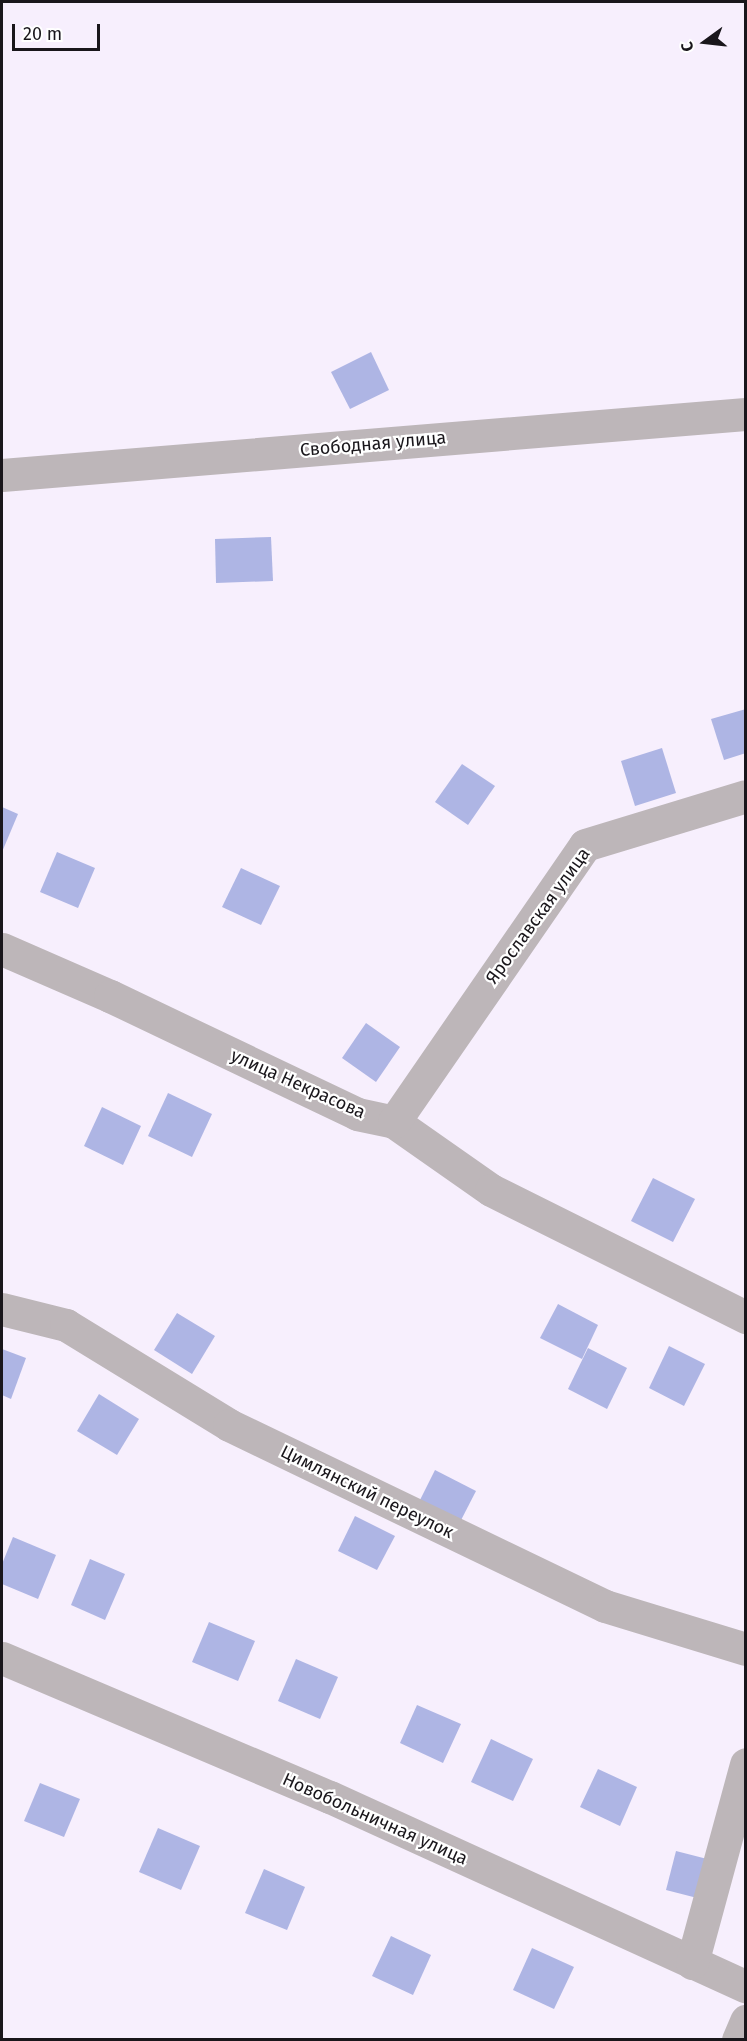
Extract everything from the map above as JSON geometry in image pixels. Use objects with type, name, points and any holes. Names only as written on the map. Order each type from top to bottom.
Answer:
[{"type":"street","name":"Свободная улица","points":[[2,475],[746,414]]},
{"type":"street","name":"Ярославская улица","points":[[394,1122],[585,845],[746,796]]},
{"type":"street","name":"улица Некрасова","points":[[2,949],[110,996],[357,1114],[394,1122],[491,1190],[746,1317]]},
{"type":"street","name":"Цимлянский переулок","points":[[2,1309],[66,1325],[229,1425],[605,1606],[746,1649]]},
{"type":"street","name":"Новобольничная улица","points":[[2,1658],[330,1797],[746,1987]]},
{"type":"street","points":[[692,1963],[746,1764]]},
{"type":"street","points":[[738,2040],[746,2021]]},
{"type":"building","points":[[371,352],[389,390],[350,409],[331,372]]},
{"type":"building","points":[[271,537],[273,581],[216,583],[215,539]]},
{"type":"building","points":[[746,709],[746,753],[724,760],[711,719]]},
{"type":"building","points":[[662,748],[676,793],[635,806],[621,761]]},
{"type":"building","points":[[462,764],[495,786],[468,825],[435,802]]},
{"type":"building","points":[[2,807],[18,814],[2,852]]},
{"type":"building","points":[[57,852],[95,868],[78,908],[40,892]]},
{"type":"building","points":[[241,868],[280,886],[261,925],[222,907]]},
{"type":"building","points":[[366,1023],[400,1047],[376,1082],[342,1058]]},
{"type":"building","points":[[168,1093],[212,1114],[192,1157],[148,1136]]},
{"type":"building","points":[[102,1107],[141,1126],[123,1165],[84,1146]]},
{"type":"building","points":[[653,1178],[695,1199],[673,1242],[631,1221]]},
{"type":"building","points":[[558,1304],[598,1325],[582,1359],[540,1338]]},
{"type":"building","points":[[177,1313],[215,1336],[192,1374],[154,1350]]},
{"type":"building","points":[[669,1346],[705,1364],[684,1406],[649,1388]]},
{"type":"building","points":[[588,1348],[627,1368],[607,1409],[568,1389]]},
{"type":"building","points":[[2,1349],[26,1358],[11,1399],[2,1395]]},
{"type":"building","points":[[99,1394],[139,1419],[117,1455],[77,1431]]},
{"type":"building","points":[[435,1470],[476,1491],[458,1526],[417,1506]]},
{"type":"building","points":[[355,1516],[395,1536],[377,1570],[338,1551]]},
{"type":"building","points":[[13,1537],[56,1555],[38,1599],[2,1584],[2,1564]]},
{"type":"building","points":[[90,1559],[125,1574],[105,1620],[71,1605]]},
{"type":"building","points":[[209,1622],[255,1641],[238,1681],[192,1662]]},
{"type":"building","points":[[296,1659],[338,1677],[320,1719],[278,1701]]},
{"type":"building","points":[[417,1705],[461,1724],[443,1763],[400,1743]]},
{"type":"building","points":[[491,1739],[533,1759],[513,1801],[471,1782]]},
{"type":"building","points":[[598,1769],[637,1787],[620,1826],[580,1807]]},
{"type":"building","points":[[40,1783],[80,1799],[64,1837],[24,1821]]},
{"type":"building","points":[[158,1828],[200,1846],[181,1890],[139,1872]]},
{"type":"building","points":[[676,1851],[715,1861],[705,1900],[666,1890]]},
{"type":"building","points":[[264,1869],[305,1887],[287,1930],[245,1913]]},
{"type":"building","points":[[391,1936],[431,1955],[413,1995],[372,1976]]},
{"type":"building","points":[[532,1948],[574,1967],[554,2009],[513,1990]]}]
